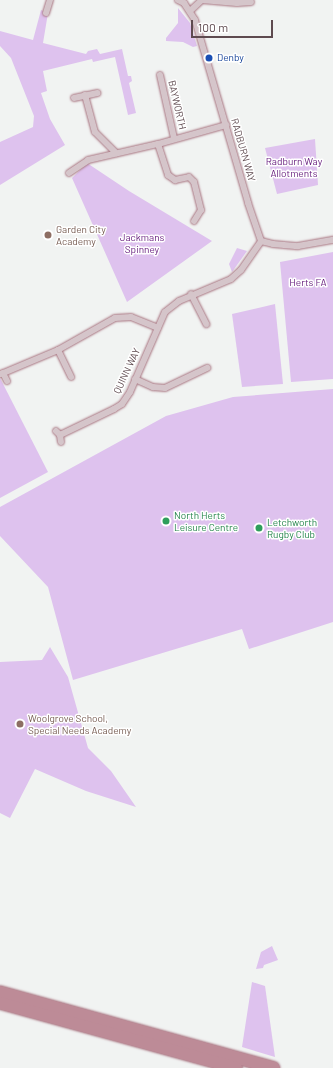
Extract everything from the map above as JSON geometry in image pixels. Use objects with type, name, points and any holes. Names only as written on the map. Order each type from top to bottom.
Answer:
[{"type":"highway","points":[[0,992],[274,1068]]},
{"type":"highway","points":[[0,1003],[236,1068]]},
{"type":"street","points":[[46,13],[50,0]]},
{"type":"street","name":"RADBURN WAY","points":[[178,0],[184,3],[190,11],[197,27],[248,203],[260,234],[261,241]]},
{"type":"street","points":[[190,11],[202,0],[237,3],[251,2]]},
{"type":"street","name":"BAYWORTH","points":[[160,75],[174,138]]},
{"type":"street","points":[[74,98],[97,92]]},
{"type":"street","points":[[85,95],[95,132],[116,153]]},
{"type":"street","points":[[69,173],[88,160],[158,144],[174,138],[226,125]]},
{"type":"street","points":[[158,144],[168,175],[175,180],[189,177],[194,182],[201,210],[194,221]]},
{"type":"street","points":[[261,241],[273,244],[298,246],[333,240]]},
{"type":"street","name":"QUINN WAY","points":[[61,442],[58,434],[119,407],[128,396],[158,328],[170,308],[191,294],[231,279],[241,270],[261,241]]},
{"type":"street","points":[[191,294],[206,324]]},
{"type":"street","points":[[7,381],[2,374],[58,350],[81,338],[106,322],[119,317],[136,318],[158,328]]},
{"type":"street","points":[[58,350],[72,377]]},
{"type":"street","points":[[135,379],[153,387],[165,388],[207,368]]},
{"type":"green space","points":[[178,8],[190,23],[197,46],[193,47],[183,42],[166,41],[166,38],[178,23]]},
{"type":"green space","points":[[41,10],[48,13],[43,43],[86,54],[88,51],[97,49],[100,54],[122,49],[128,76],[131,76],[132,81],[129,83],[136,113],[128,115],[115,57],[93,62],[92,59],[43,71],[47,91],[41,93],[50,119],[65,145],[0,185],[0,142],[33,127],[34,116],[11,58],[0,46],[0,31],[33,40]]},
{"type":"green space","name":"Radburn Way Allotments","points":[[315,139],[318,185],[277,194],[265,148]]},
{"type":"green space","name":"Jackmans Spinney","points":[[87,163],[129,191],[212,241],[127,302],[72,178]]},
{"type":"green space","points":[[237,248],[247,251],[232,272],[229,264]]},
{"type":"green space","name":"Herts FA","points":[[333,252],[333,379],[291,382],[280,262]]},
{"type":"green space","points":[[275,304],[283,384],[242,387],[232,314]]},
{"type":"green space","points":[[0,378],[48,472],[0,498]]},
{"type":"green space","name":"North Herts Leisure Centre","points":[[333,389],[333,622],[249,649],[242,629],[73,680],[48,587],[0,536],[0,507],[166,416],[233,397]]},
{"type":"green space","points":[[50,647],[68,677],[88,748],[111,771],[136,807],[86,791],[35,769],[10,818],[0,813],[0,662],[42,660]]},
{"type":"green space","points":[[272,946],[278,960],[264,965],[263,968],[256,969],[261,952]]},
{"type":"green space","points":[[252,982],[265,986],[275,1057],[242,1047]]},
{"type":"place","name":"Denby","points":[[209,58]]},
{"type":"place","name":"Garden City Academy","points":[[48,235]]},
{"type":"place","name":"North Herts Leisure Centre","points":[[166,521]]},
{"type":"place","name":"Letchworth Rugby Club","points":[[259,528]]},
{"type":"place","name":"Woolgrove School, Special Needs Academy","points":[[20,724]]}]
